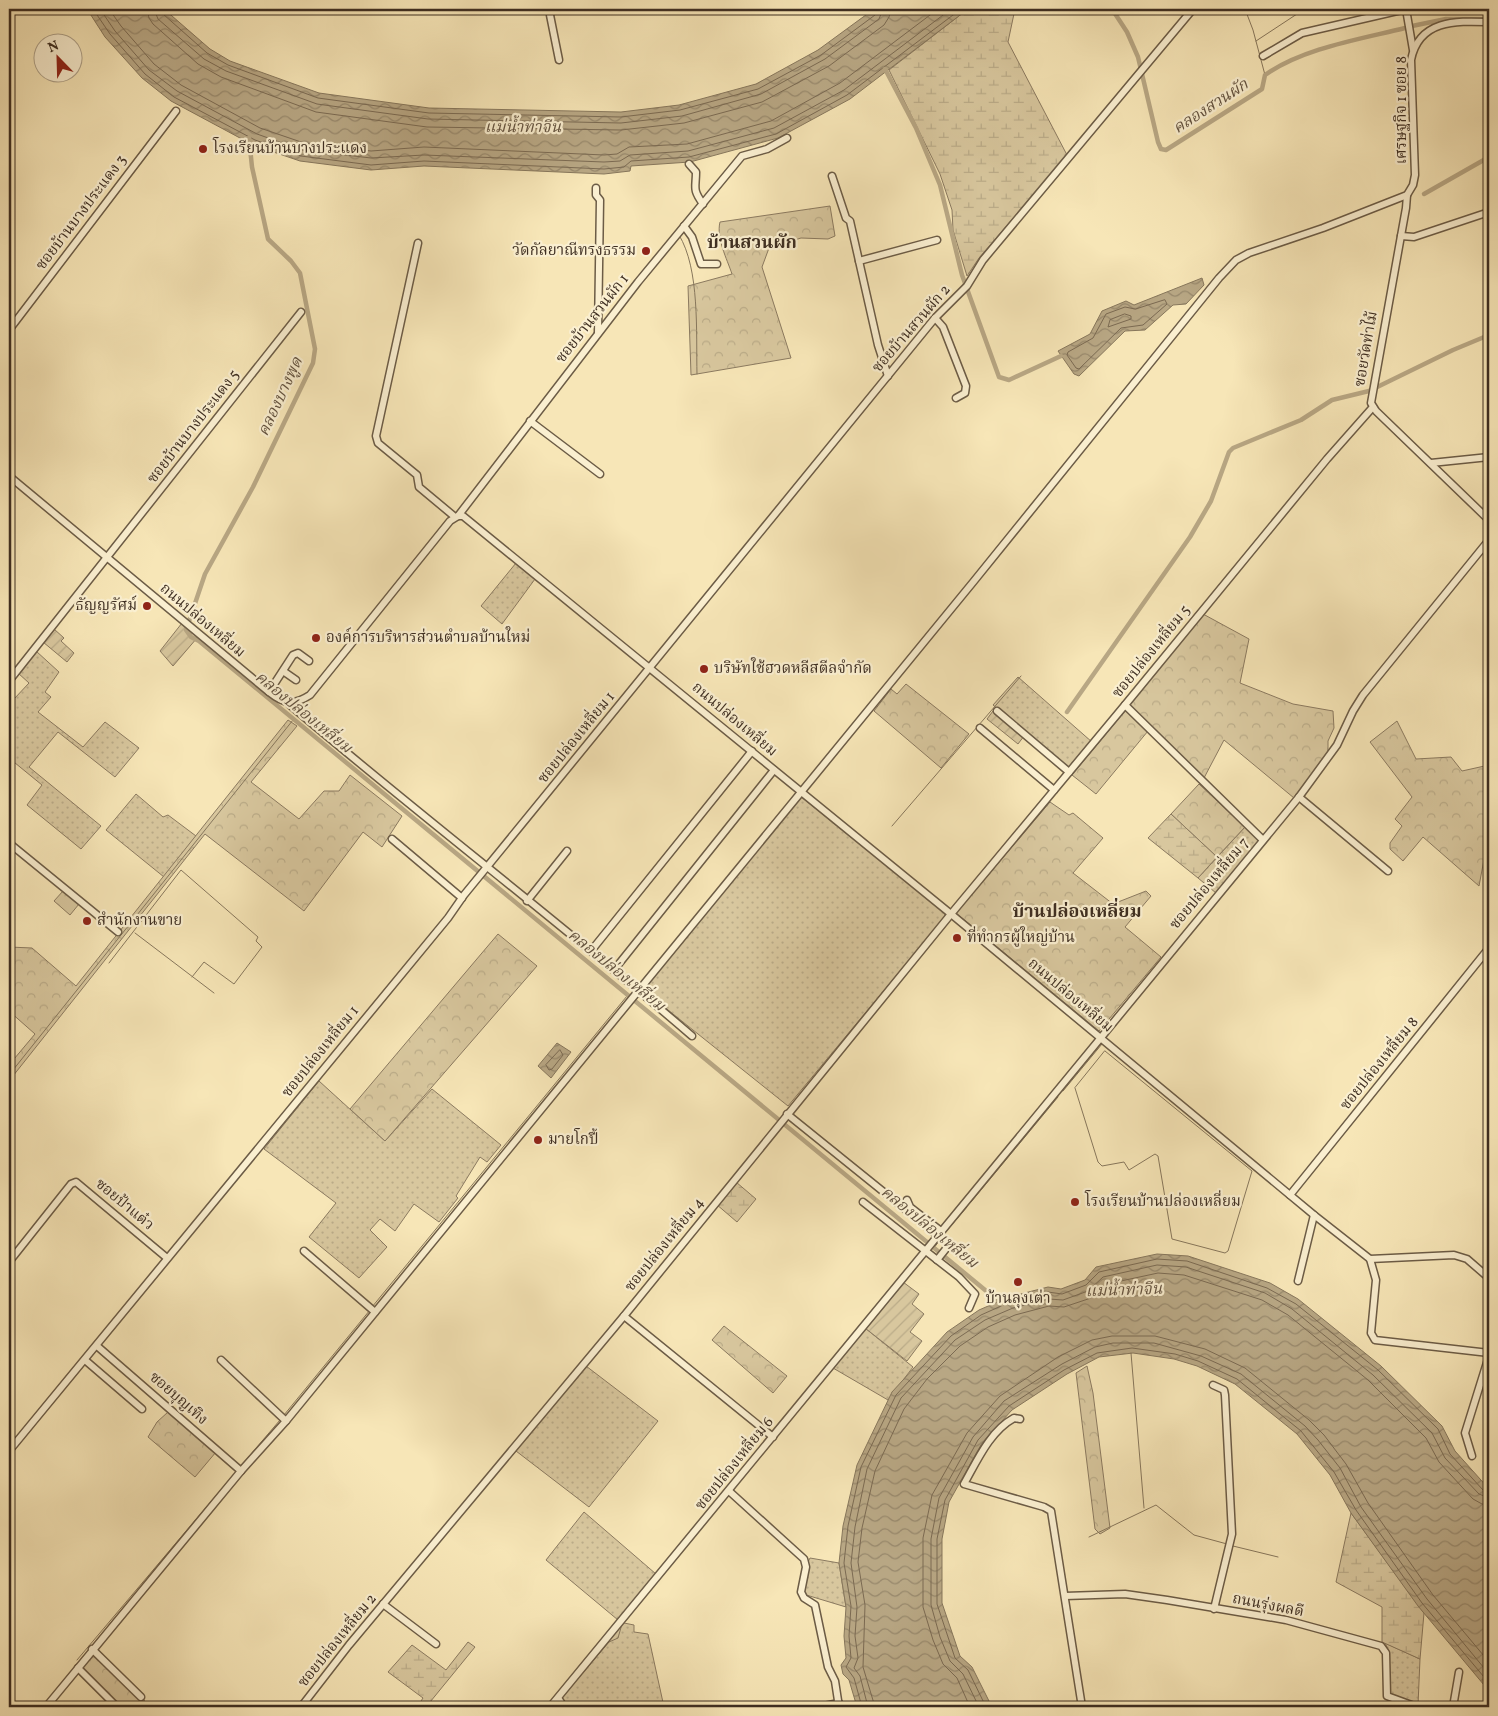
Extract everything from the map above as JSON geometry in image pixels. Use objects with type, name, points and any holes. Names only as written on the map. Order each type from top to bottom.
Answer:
[{"type":"street","points":[[553,9],[550,14],[559,60]]},
{"type":"street","name":"ซอยบ้านสวนผัก 2","points":[[651,668],[935,318],[965,287],[983,260],[1193,9]]},
{"type":"street","points":[[1263,56],[1302,33],[1406,9],[1413,50]]},
{"type":"street","name":"เศรษฐกิจ 1 ซอย 8","points":[[1407,195],[1413,186],[1415,175],[1411,60],[1413,50],[1424,35],[1438,25],[1453,20],[1489,22]]},
{"type":"street","name":"ซอยบ้านบางประแดง 3","points":[[9,330],[176,111]]},
{"type":"street","name":"ซอยบ้านสวนผัก 1","points":[[457,516],[598,333],[742,156],[766,149],[787,138]]},
{"type":"street","points":[[690,164],[696,172],[694,184],[696,193],[703,204]]},
{"type":"street","points":[[832,176],[846,218],[850,221],[888,376]]},
{"type":"street","points":[[596,188],[596,195],[600,200],[598,333]]},
{"type":"street","points":[[46,1707],[242,1471],[286,1421],[372,1310],[632,999],[1236,260],[1249,253],[1323,228],[1407,195]]},
{"type":"street","name":"ซอยวัดท่าไม้","points":[[1407,195],[1376,379],[1372,393],[1373,407],[1489,520]]},
{"type":"street","points":[[1401,236],[1414,236],[1489,212]]},
{"type":"street","points":[[683,227],[692,237],[701,264],[717,264]]},
{"type":"street","points":[[859,261],[937,240]]},
{"type":"street","name":"ถนนปล่องเหลี่ยม","points":[[418,243],[376,436],[378,443],[418,475],[419,487],[457,516],[466,518],[651,668],[1314,1215],[1370,1259]]},
{"type":"street","name":"ซอยบ้านบางประแดง 5","points":[[9,680],[301,312]]},
{"type":"street","points":[[935,318],[943,327],[966,386],[965,393],[956,398]]},
{"type":"street","name":"ซอยปล่องเหลี่ยม 5","points":[[951,914],[1321,465],[1373,407]]},
{"type":"street","points":[[530,421],[600,474]]},
{"type":"street","points":[[1431,463],[1489,457]]},
{"type":"street","name":"ถนนปล่องเหลี่ยม","points":[[9,476],[186,624],[279,700],[289,704],[485,869],[528,900],[639,990],[692,1036]]},
{"type":"street","points":[[289,704],[310,695],[457,516]]},
{"type":"street","name":"ซอยปล่องเหลี่ยม 7","points":[[938,1235],[1299,797],[1337,745],[1363,695],[1489,540]]},
{"type":"street","points":[[269,692],[295,653],[309,661]]},
{"type":"street","name":"ซอยปล่องเหลี่ยม 1","points":[[9,1451],[448,918],[485,869],[651,668]]},
{"type":"street","points":[[282,671],[296,680]]},
{"type":"street","points":[[1125,705],[1263,840]]},
{"type":"street","points":[[997,711],[1069,772]]},
{"type":"street","points":[[980,728],[1054,790]]},
{"type":"street","points":[[591,952],[752,751]]},
{"type":"street","points":[[614,970],[774,770]]},
{"type":"street","points":[[1299,797],[1388,871]]},
{"type":"street","points":[[392,839],[462,898]]},
{"type":"street","points":[[9,843],[118,932]]},
{"type":"street","points":[[528,900],[567,851]]},
{"type":"street","name":"ซอยปล่องเหลี่ยม 4","points":[[395,1590],[624,1316],[951,914]]},
{"type":"street","name":"ซอยปล่องเหลี่ยม 8","points":[[1290,1195],[1489,948]]},
{"type":"street","points":[[787,1114],[938,1235]]},
{"type":"street","name":"ซอยป้าแต๋ว","points":[[9,1262],[72,1184],[76,1182],[167,1258]]},
{"type":"street","points":[[906,1200],[910,1207],[938,1235],[947,1247],[963,1256]]},
{"type":"street","points":[[863,1202],[959,1276],[974,1292],[974,1298],[969,1308]]},
{"type":"street","points":[[1298,1281],[1314,1215]]},
{"type":"street","name":"ซอยปล่องเหลี่ยม 6","points":[[550,1707],[938,1235]]},
{"type":"street","points":[[938,1258],[947,1247]]},
{"type":"street","points":[[304,1251],[372,1310]]},
{"type":"street","points":[[1472,1456],[1465,1433],[1489,1355],[1375,1340],[1371,1333],[1376,1280],[1370,1259],[1454,1255],[1467,1259],[1489,1278]]},
{"type":"street","points":[[624,1316],[772,1437]]},
{"type":"street","name":"ซอยบุญเทิง","points":[[97,1346],[242,1471]]},
{"type":"street","points":[[85,1360],[142,1409]]},
{"type":"street","points":[[221,1360],[286,1421]]},
{"type":"street","points":[[1213,1385],[1224,1390],[1225,1394],[1232,1534],[1214,1609]]},
{"type":"street","points":[[1020,1419],[1011,1419],[1001,1428],[980,1456],[964,1484],[1044,1507],[1051,1511],[1082,1707]]},
{"type":"street","points":[[729,1491],[804,1559],[806,1567],[801,1592],[804,1598],[815,1605],[828,1667],[835,1681],[839,1705],[819,1707]]},
{"type":"street","name":"ซอยปล่องเหลี่ยม 2","points":[[301,1707],[395,1590]]},
{"type":"street","name":"ถนนรุ่งผลดี","points":[[1065,1596],[1125,1594],[1286,1620],[1383,1647],[1386,1652],[1387,1696],[1417,1707]]},
{"type":"street","points":[[383,1604],[436,1644]]},
{"type":"street","points":[[92,1650],[141,1697]]},
{"type":"street","points":[[78,1668],[117,1707]]},
{"type":"street","points":[[1453,1707],[1459,1672]]},
{"type":"street","points":[[558,1698],[564,1707]]},
{"type":"green space","points":[[968,9],[1015,9],[1008,42],[1067,155],[979,258],[967,276],[953,230],[952,210],[940,174],[889,70]]},
{"type":"green space","points":[[830,206],[835,236],[828,239],[801,238],[769,248],[762,267],[791,358],[691,375],[688,286],[732,274],[719,235],[720,222]]},
{"type":"green space","points":[[516,563],[535,579],[502,624],[481,606]]},
{"type":"green space","points":[[1203,614],[1249,639],[1240,683],[1293,704],[1333,711],[1334,728],[1328,741],[1328,753],[1294,798],[1224,740],[1204,778],[1129,704]]},
{"type":"green space","points":[[182,623],[197,638],[173,666],[160,651]]},
{"type":"green space","points":[[54,629],[64,638],[61,641],[74,653],[67,662],[43,642]]},
{"type":"green space","points":[[36,651],[59,672],[45,692],[51,697],[38,712],[83,747],[105,722],[139,748],[115,777],[58,732],[29,767],[101,826],[81,849],[27,805],[42,785],[9,758],[9,695],[14,699],[29,683],[18,673]]},
{"type":"green space","points":[[1018,677],[1092,742],[1069,768],[993,705]]},
{"type":"green space","points":[[906,684],[969,734],[941,768],[874,711],[891,689],[897,694]]},
{"type":"green space","points":[[1126,710],[1148,731],[1096,794],[1072,775]]},
{"type":"green space","points":[[993,711],[1024,736],[1018,744],[987,719]]},
{"type":"green space","points":[[288,720],[297,726],[251,782],[299,819],[324,791],[339,791],[350,775],[402,816],[382,847],[363,832],[304,911],[205,834],[9,1081],[9,1065],[35,1034],[9,1011],[9,947],[32,948],[76,986]]},
{"type":"green space","points":[[1397,721],[1416,759],[1451,757],[1462,771],[1489,765],[1489,833],[1479,886],[1423,837],[1403,861],[1390,849],[1390,843],[1402,826],[1395,819],[1412,797],[1370,742]]},
{"type":"green space","points":[[1199,784],[1245,827],[1217,857],[1171,814]]},
{"type":"green space","points":[[136,794],[163,817],[168,815],[196,836],[164,877],[106,830]]},
{"type":"green space","points":[[800,796],[945,913],[945,917],[788,1106],[643,990]]},
{"type":"green space","points":[[1050,802],[1069,815],[1073,813],[1103,838],[1073,873],[1113,904],[1146,891],[1151,896],[1125,927],[1161,957],[1099,1031],[956,913]]},
{"type":"green space","points":[[1171,814],[1217,857],[1198,878],[1148,838]]},
{"type":"green space","points":[[1245,827],[1259,841],[1216,893],[1198,878]]},
{"type":"green space","points":[[63,891],[79,904],[70,915],[54,901]]},
{"type":"green space","points":[[498,934],[537,966],[385,1141],[350,1109]]},
{"type":"green space","points":[[319,1081],[385,1141],[432,1089],[501,1145],[487,1162],[480,1157],[456,1196],[458,1198],[439,1222],[414,1204],[395,1231],[380,1219],[370,1230],[387,1247],[359,1278],[309,1237],[336,1203],[264,1149]]},
{"type":"green space","points":[[736,1182],[756,1199],[737,1222],[716,1204]]},
{"type":"green space","points":[[903,1282],[919,1294],[912,1304],[924,1314],[910,1332],[922,1341],[907,1361],[865,1328]]},
{"type":"green space","points":[[724,1326],[787,1376],[773,1393],[712,1340]]},
{"type":"green space","points":[[865,1328],[913,1367],[888,1400],[833,1368]]},
{"type":"green space","points":[[586,1366],[658,1421],[589,1507],[516,1451]]},
{"type":"green space","points":[[1087,1366],[1093,1393],[1110,1528],[1100,1534],[1095,1529],[1076,1373]]},
{"type":"green space","points":[[168,1412],[216,1452],[195,1477],[148,1437],[157,1422]]},
{"type":"green space","points":[[584,1512],[656,1574],[618,1620],[546,1560]]},
{"type":"green space","points":[[1351,1513],[1424,1613],[1420,1659],[1382,1642],[1382,1607],[1336,1582]]},
{"type":"green space","points":[[810,1558],[839,1563],[846,1607],[803,1594]]},
{"type":"green space","points":[[624,1623],[634,1625],[634,1632],[648,1634],[664,1707],[566,1707],[562,1697],[618,1627]]},
{"type":"green space","points":[[468,1642],[475,1647],[426,1707],[417,1707],[423,1698],[388,1672],[412,1645],[446,1670]]},
{"type":"green space","points":[[1385,1643],[1420,1659],[1418,1705],[1386,1692],[1388,1649]]},
{"type":"green space","points":[[94,1654],[146,1702],[142,1707],[120,1707],[84,1671],[82,1667]]},
{"type":"water","name":"แม่น้ำท่าจีน","points":[[87,9],[164,9],[210,49],[230,61],[319,93],[429,108],[621,112],[679,105],[756,84],[818,50],[874,9],[968,9],[850,99],[778,138],[690,162],[631,166],[630,171],[604,174],[424,166],[371,170],[300,161],[253,145],[171,101],[142,78],[105,37]]},
{"type":"water","points":[[1202,278],[1204,285],[1186,304],[1173,305],[1145,330],[1125,331],[1079,376],[1074,374],[1058,351],[1090,334],[1102,311],[1126,301],[1134,305]]},
{"type":"water","points":[[557,1043],[571,1052],[551,1078],[538,1066]]},
{"type":"water","name":"แม่น้ำท่าจีน","points":[[1157,1254],[1188,1256],[1270,1283],[1298,1299],[1381,1366],[1442,1426],[1455,1451],[1489,1489],[1489,1691],[1418,1606],[1351,1513],[1330,1475],[1297,1434],[1235,1384],[1197,1366],[1174,1359],[1133,1353],[1099,1357],[1067,1374],[1012,1410],[982,1443],[949,1502],[942,1539],[942,1603],[960,1656],[972,1667],[992,1707],[857,1707],[849,1680],[843,1674],[841,1665],[846,1658],[844,1636],[846,1607],[839,1563],[843,1526],[857,1465],[892,1392],[947,1332],[979,1310],[1009,1297],[1048,1287],[1061,1289],[1085,1280],[1096,1267]]},
{"type":"waterway","name":"คลองสวนผัก","points":[[1112,9],[1127,32],[1138,57],[1158,142],[1161,149],[1166,150],[1262,89],[1265,75],[1280,66],[1333,45],[1405,28]]},
{"type":"waterway","points":[[1245,9],[1253,30],[1265,75]]},
{"type":"waterway","points":[[1256,41],[1297,14],[1319,9]]},
{"type":"waterway","name":"คลองสวนผัก","points":[[1412,26],[1446,19],[1489,19]]},
{"type":"waterway","name":"คลองสวนผัก","points":[[885,69],[916,128],[940,185],[962,275],[999,377],[1009,380],[1061,356]]},
{"type":"waterway","name":"คลองปล่องเหลี่ยม","points":[[249,138],[252,167],[268,239],[291,261],[300,273],[315,349],[313,363],[253,487],[205,574],[186,630],[191,637],[199,641],[1002,1304]]},
{"type":"waterway","points":[[1424,194],[1489,157]]},
{"type":"waterway","points":[[679,235],[686,249],[694,283],[697,374]]},
{"type":"waterway","points":[[1067,712],[1190,537],[1211,501],[1229,452],[1233,448],[1301,420],[1332,400],[1369,391],[1453,350],[1489,335]]},
{"type":"waterway","points":[[892,826],[1021,676]]},
{"type":"waterway","points":[[9,1075],[293,720]]},
{"type":"waterway","points":[[109,963],[181,870],[258,937],[256,941],[262,947],[234,984],[204,962],[192,977]]},
{"type":"waterway","points":[[135,933],[214,993]]},
{"type":"waterway","points":[[372,1307],[627,996]]},
{"type":"waterway","points":[[1063,1091],[1102,1044]]},
{"type":"waterway","points":[[1105,1051],[1252,1171],[1228,1251],[1225,1253],[1172,1239],[1158,1156],[1155,1154],[1129,1170],[1124,1162],[1102,1166],[1098,1162],[1075,1088],[1105,1051]]},
{"type":"waterway","points":[[971,1202],[1058,1097]]},
{"type":"waterway","points":[[943,1235],[967,1207]]},
{"type":"waterway","points":[[934,1248],[939,1241]]},
{"type":"waterway","points":[[284,1415],[370,1310]]},
{"type":"waterway","points":[[1131,1353],[1144,1508]]},
{"type":"waterway","points":[[240,1467],[280,1420]]},
{"type":"waterway","points":[[77,1660],[236,1472]]},
{"type":"waterway","points":[[672,1563],[729,1495]]},
{"type":"waterway","points":[[1089,1537],[1156,1505],[1194,1535],[1227,1544]]},
{"type":"waterway","points":[[1233,1546],[1278,1557]]},
{"type":"waterway","points":[[563,1696],[609,1642],[618,1638],[622,1624]]},
{"type":"place","name":"โรงเรียนบ้านบางประแดง","points":[[203,149]]},
{"type":"place","name":"วัดกัลยาณีทรงธรรม","points":[[646,251]]},
{"type":"place","name":"ธัญญรัศม์","points":[[147,606]]},
{"type":"place","name":"องค์การบริหารส่วนตำบลบ้านใหม่","points":[[316,638]]},
{"type":"place","name":"บริษัทใช้ฮวดหลีสตีลจำกัด","points":[[704,669]]},
{"type":"place","name":"สำนักงานขาย","points":[[87,921]]},
{"type":"place","name":"ที่ทำกรผู้ใหญ่บ้าน","points":[[957,938]]},
{"type":"place","name":"มายโกปี้","points":[[538,1140]]},
{"type":"place","name":"โรงเรียนบ้านปล่องเหลี่ยม","points":[[1075,1202]]},
{"type":"place","name":"บ้านลุงเต่า","points":[[1018,1282]]},
{"type":"district","name":"บ้านสวนผัก","points":[[752,243]]},
{"type":"district","name":"บ้านปล่องเหลี่ยม","points":[[1077,912]]},
{"type":"water label","name":"คลองบางพูด","points":[[281,397]]}]
